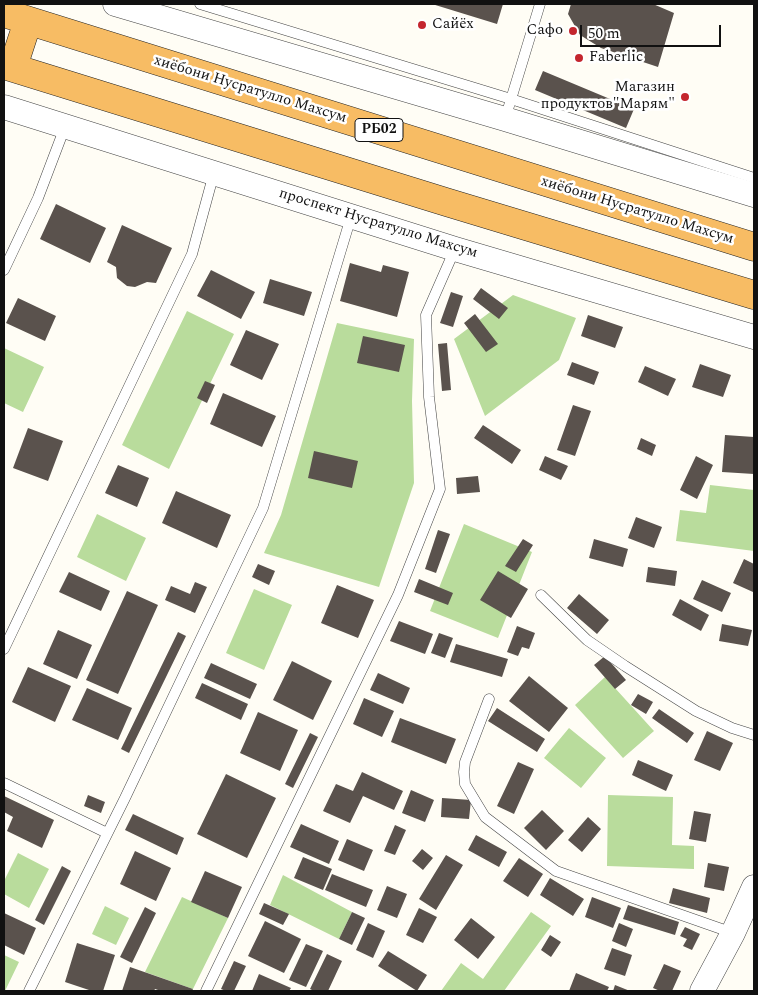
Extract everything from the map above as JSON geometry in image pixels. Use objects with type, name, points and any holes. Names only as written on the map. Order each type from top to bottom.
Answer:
[{"type":"highway","points":[[16,17],[8,66],[754,295]]},
{"type":"highway","name":"хиёбони Нусратулло Махсум","points":[[16,17],[754,247]]},
{"type":"street","points":[[115,4],[317,51],[508,109],[754,196]]},
{"type":"street","name":"проспект Нусратулло Махсум","points":[[4,107],[455,249],[754,337]]},
{"type":"street","points":[[702,991],[733,933],[749,912],[754,888]]},
{"type":"lane","points":[[200,4],[317,51]]},
{"type":"lane","points":[[540,4],[508,109],[754,178]]},
{"type":"lane","points":[[4,270],[38,198],[65,127]]},
{"type":"lane","points":[[4,650],[192,254],[214,173]]},
{"type":"lane","points":[[29,991],[263,508],[351,216]]},
{"type":"lane","points":[[206,991],[398,595],[440,489],[429,397],[426,315],[455,249]]},
{"type":"lane","points":[[542,595],[587,640],[625,666],[696,711],[732,728],[754,735]]},
{"type":"lane","points":[[489,699],[465,762],[464,772],[466,784],[485,818],[556,871],[733,933]]},
{"type":"lane","points":[[4,783],[107,833]]},
{"type":"green space","points":[[513,295],[576,318],[559,360],[485,416],[454,339]]},
{"type":"green space","points":[[187,311],[234,334],[169,469],[122,445]]},
{"type":"green space","points":[[337,323],[414,339],[412,401],[414,483],[379,587],[264,553],[281,515]]},
{"type":"green space","points":[[4,348],[44,367],[23,412],[4,403]]},
{"type":"green space","points":[[710,485],[754,490],[754,551],[676,541],[680,510],[706,513]]},
{"type":"green space","points":[[97,514],[146,538],[126,581],[77,557]]},
{"type":"green space","points":[[464,524],[532,552],[498,638],[430,611]]},
{"type":"green space","points":[[254,589],[292,605],[264,670],[226,653]]},
{"type":"green space","points":[[605,677],[654,731],[623,758],[575,705]]},
{"type":"green space","points":[[569,728],[606,758],[581,788],[544,758]]},
{"type":"green space","points":[[608,795],[673,797],[672,845],[694,846],[694,869],[607,866]]},
{"type":"green space","points":[[18,853],[49,869],[29,908],[4,894],[4,881]]},
{"type":"green space","points":[[283,875],[352,912],[339,939],[270,905]]},
{"type":"green space","points":[[182,897],[228,918],[193,989],[145,972]]},
{"type":"green space","points":[[105,906],[129,918],[116,945],[92,934]]},
{"type":"green space","points":[[531,912],[551,926],[504,991],[441,991],[461,963],[483,979]]},
{"type":"green space","points":[[4,955],[19,962],[5,991],[4,991]]},
{"type":"building","points":[[432,4],[503,4],[497,24]]},
{"type":"building","points":[[571,4],[653,4],[674,13],[658,67],[601,48],[580,35],[568,14]]},
{"type":"building","points":[[543,71],[634,109],[626,128],[535,90]]},
{"type":"building","points":[[56,204],[106,228],[90,263],[40,239]]},
{"type":"building","points":[[122,225],[172,248],[156,283],[147,282],[135,287],[127,286],[117,278],[116,267],[107,262]]},
{"type":"building","points":[[350,263],[381,272],[383,265],[409,272],[397,317],[340,301]]},
{"type":"building","points":[[211,270],[255,292],[241,319],[197,296]]},
{"type":"building","points":[[270,279],[312,292],[304,316],[263,303]]},
{"type":"building","points":[[481,288],[508,308],[499,319],[473,299]]},
{"type":"building","points":[[451,292],[463,296],[453,327],[440,323]]},
{"type":"building","points":[[18,298],[56,316],[45,341],[6,323]]},
{"type":"building","points":[[475,314],[498,344],[486,352],[464,323]]},
{"type":"building","points":[[588,315],[623,327],[615,348],[581,336]]},
{"type":"building","points":[[246,330],[279,344],[262,380],[230,365]]},
{"type":"building","points":[[363,336],[405,345],[399,372],[357,363]]},
{"type":"building","points":[[447,343],[451,390],[442,391],[438,344]]},
{"type":"building","points":[[572,362],[599,372],[594,385],[567,375]]},
{"type":"building","points":[[700,364],[731,375],[723,397],[692,387]]},
{"type":"building","points":[[645,366],[676,379],[668,396],[638,382]]},
{"type":"building","points":[[205,381],[215,385],[207,403],[197,398]]},
{"type":"building","points":[[223,393],[276,416],[262,447],[210,424]]},
{"type":"building","points":[[573,405],[591,411],[575,456],[557,450]]},
{"type":"building","points":[[483,425],[521,450],[512,464],[474,438]]},
{"type":"building","points":[[28,428],[63,441],[48,481],[13,468]]},
{"type":"building","points":[[725,435],[754,437],[754,474],[722,472]]},
{"type":"building","points":[[641,438],[656,445],[652,456],[637,449]]},
{"type":"building","points":[[314,451],[358,461],[352,488],[308,478]]},
{"type":"building","points":[[545,456],[568,466],[561,480],[539,470]]},
{"type":"building","points":[[696,456],[713,465],[697,499],[680,490]]},
{"type":"building","points":[[118,465],[149,478],[137,507],[105,493]]},
{"type":"building","points":[[478,476],[480,492],[457,494],[456,478]]},
{"type":"building","points":[[176,491],[231,515],[217,548],[162,523]]},
{"type":"building","points":[[636,517],[662,527],[654,548],[628,538]]},
{"type":"building","points":[[438,530],[450,534],[436,573],[425,569]]},
{"type":"building","points":[[523,539],[533,545],[516,572],[505,566]]},
{"type":"building","points":[[594,539],[628,549],[623,567],[589,558]]},
{"type":"building","points":[[744,559],[754,564],[753,592],[733,583]]},
{"type":"building","points":[[258,564],[275,571],[269,585],[252,577]]},
{"type":"building","points":[[648,567],[677,571],[675,586],[646,582]]},
{"type":"building","points":[[498,571],[528,589],[511,618],[480,600]]},
{"type":"building","points":[[69,572],[110,591],[101,611],[59,592]]},
{"type":"building","points":[[419,579],[453,593],[448,605],[414,592]]},
{"type":"building","points":[[702,580],[731,593],[722,612],[693,599]]},
{"type":"building","points":[[195,582],[207,587],[195,613],[165,600],[171,586],[190,594]]},
{"type":"building","points":[[337,585],[374,600],[358,638],[321,623]]},
{"type":"building","points":[[127,591],[158,605],[118,694],[86,680]]},
{"type":"building","points":[[579,594],[609,620],[597,634],[567,608]]},
{"type":"building","points":[[680,599],[709,615],[701,631],[672,615]]},
{"type":"building","points":[[399,621],[433,634],[425,654],[390,641]]},
{"type":"building","points":[[722,624],[752,630],[748,646],[719,641]]},
{"type":"building","points":[[517,626],[535,633],[529,649],[522,647],[518,656],[507,652]]},
{"type":"building","points":[[58,630],[92,645],[77,679],[43,664]]},
{"type":"building","points":[[178,632],[186,636],[129,753],[121,749]]},
{"type":"building","points":[[439,633],[453,638],[445,658],[431,653]]},
{"type":"building","points":[[456,644],[508,659],[502,677],[450,662]]},
{"type":"building","points":[[605,656],[626,680],[615,689],[594,665]]},
{"type":"building","points":[[292,661],[332,681],[313,720],[273,700]]},
{"type":"building","points":[[211,663],[257,684],[250,699],[204,678]]},
{"type":"building","points":[[28,667],[71,686],[55,722],[12,702]]},
{"type":"building","points":[[378,673],[410,688],[403,704],[370,690]]},
{"type":"building","points":[[529,676],[568,708],[549,732],[509,701]]},
{"type":"building","points":[[202,683],[248,704],[241,720],[195,698]]},
{"type":"building","points":[[87,688],[132,708],[118,740],[72,720]]},
{"type":"building","points":[[638,694],[653,702],[646,714],[631,705]]},
{"type":"building","points":[[364,698],[394,711],[382,737],[353,724]]},
{"type":"building","points":[[497,708],[545,739],[537,752],[488,721]]},
{"type":"building","points":[[659,709],[694,733],[687,743],[652,718]]},
{"type":"building","points":[[258,712],[298,730],[280,771],[240,753]]},
{"type":"building","points":[[400,718],[456,739],[446,764],[391,742]]},
{"type":"building","points":[[707,731],[733,743],[720,771],[694,760]]},
{"type":"building","points":[[310,733],[318,737],[293,788],[285,784]]},
{"type":"building","points":[[638,760],[673,775],[666,791],[632,775]]},
{"type":"building","points":[[518,762],[534,769],[514,814],[497,806]]},
{"type":"building","points":[[362,772],[403,791],[394,810],[363,796],[350,823],[323,811],[336,784],[353,791]]},
{"type":"building","points":[[226,774],[276,798],[247,858],[197,834]]},
{"type":"building","points":[[411,790],[434,800],[425,822],[402,813]]},
{"type":"building","points":[[88,795],[105,802],[101,813],[84,806]]},
{"type":"building","points":[[4,796],[54,820],[42,848],[7,831],[13,817],[4,812]]},
{"type":"building","points":[[442,798],[471,800],[469,819],[441,817]]},
{"type":"building","points":[[542,810],[564,831],[546,850],[524,828]]},
{"type":"building","points":[[694,811],[711,814],[706,842],[689,839]]},
{"type":"building","points":[[133,814],[184,838],[177,855],[125,830]]},
{"type":"building","points":[[588,817],[601,829],[582,852],[568,840]]},
{"type":"building","points":[[301,824],[339,841],[329,864],[290,847]]},
{"type":"building","points":[[395,825],[406,830],[395,855],[384,851]]},
{"type":"building","points":[[476,835],[507,852],[499,867],[468,850]]},
{"type":"building","points":[[347,839],[373,850],[364,871],[338,860]]},
{"type":"building","points":[[422,849],[433,858],[423,870],[412,861]]},
{"type":"building","points":[[135,851],[171,868],[156,901],[120,884]]},
{"type":"building","points":[[446,855],[463,865],[436,910],[419,899]]},
{"type":"building","points":[[303,857],[332,869],[323,890],[294,878]]},
{"type":"building","points":[[519,858],[543,874],[528,897],[503,881]]},
{"type":"building","points":[[708,863],[729,867],[724,891],[704,887]]},
{"type":"building","points":[[62,866],[71,871],[44,925],[35,920]]},
{"type":"building","points":[[205,871],[242,887],[228,918],[191,902]]},
{"type":"building","points":[[332,874],[373,890],[366,907],[325,890]]},
{"type":"building","points":[[550,878],[584,899],[573,916],[540,895]]},
{"type":"building","points":[[387,886],[407,894],[397,918],[377,910]]},
{"type":"building","points":[[673,888],[710,898],[707,913],[669,903]]},
{"type":"building","points":[[592,897],[621,908],[613,928],[585,917]]},
{"type":"building","points":[[264,903],[289,914],[283,925],[259,914]]},
{"type":"building","points":[[628,905],[679,922],[675,935],[623,919]]},
{"type":"building","points":[[145,907],[156,913],[132,963],[120,957]]},
{"type":"building","points":[[419,908],[437,917],[423,943],[406,935]]},
{"type":"building","points":[[352,912],[365,918],[352,945],[339,939]]},
{"type":"building","points":[[4,913],[36,928],[24,955],[4,945]]},
{"type":"building","points":[[471,918],[495,937],[478,959],[454,940]]},
{"type":"building","points":[[265,921],[301,939],[284,973],[248,956]]},
{"type":"building","points":[[368,923],[385,931],[373,958],[356,950]]},
{"type":"building","points":[[619,923],[633,929],[626,947],[612,941]]},
{"type":"building","points":[[685,927],[700,934],[692,950],[683,946],[687,939],[680,936]]},
{"type":"building","points":[[550,935],[561,942],[551,957],[541,950]]},
{"type":"building","points":[[77,943],[115,955],[103,991],[92,991],[65,982]]},
{"type":"building","points":[[306,944],[323,951],[306,987],[289,980]]},
{"type":"building","points":[[612,948],[632,955],[625,976],[604,969]]},
{"type":"building","points":[[388,951],[427,975],[417,991],[378,966]]},
{"type":"building","points":[[327,954],[342,961],[328,991],[314,991],[310,989]]},
{"type":"building","points":[[234,961],[246,966],[234,991],[226,991],[221,989]]},
{"type":"building","points":[[664,964],[681,971],[672,991],[660,991],[653,988]]},
{"type":"building","points":[[130,967],[193,989],[192,991],[161,991],[155,989],[154,991],[122,991]]},
{"type":"building","points":[[576,973],[609,987],[607,991],[569,991]]},
{"type":"building","points":[[259,974],[291,988],[289,991],[252,991]]},
{"type":"building","points":[[615,985],[630,991],[613,991]]},
{"type":"place","name":"Сайёх","points":[[422,25]]},
{"type":"place","name":"Сафо","points":[[573,31]]},
{"type":"place","name":"Faberlic","points":[[579,58]]},
{"type":"place","name":"Магазин продуктов\"Марям\"","points":[[685,97]]}]
